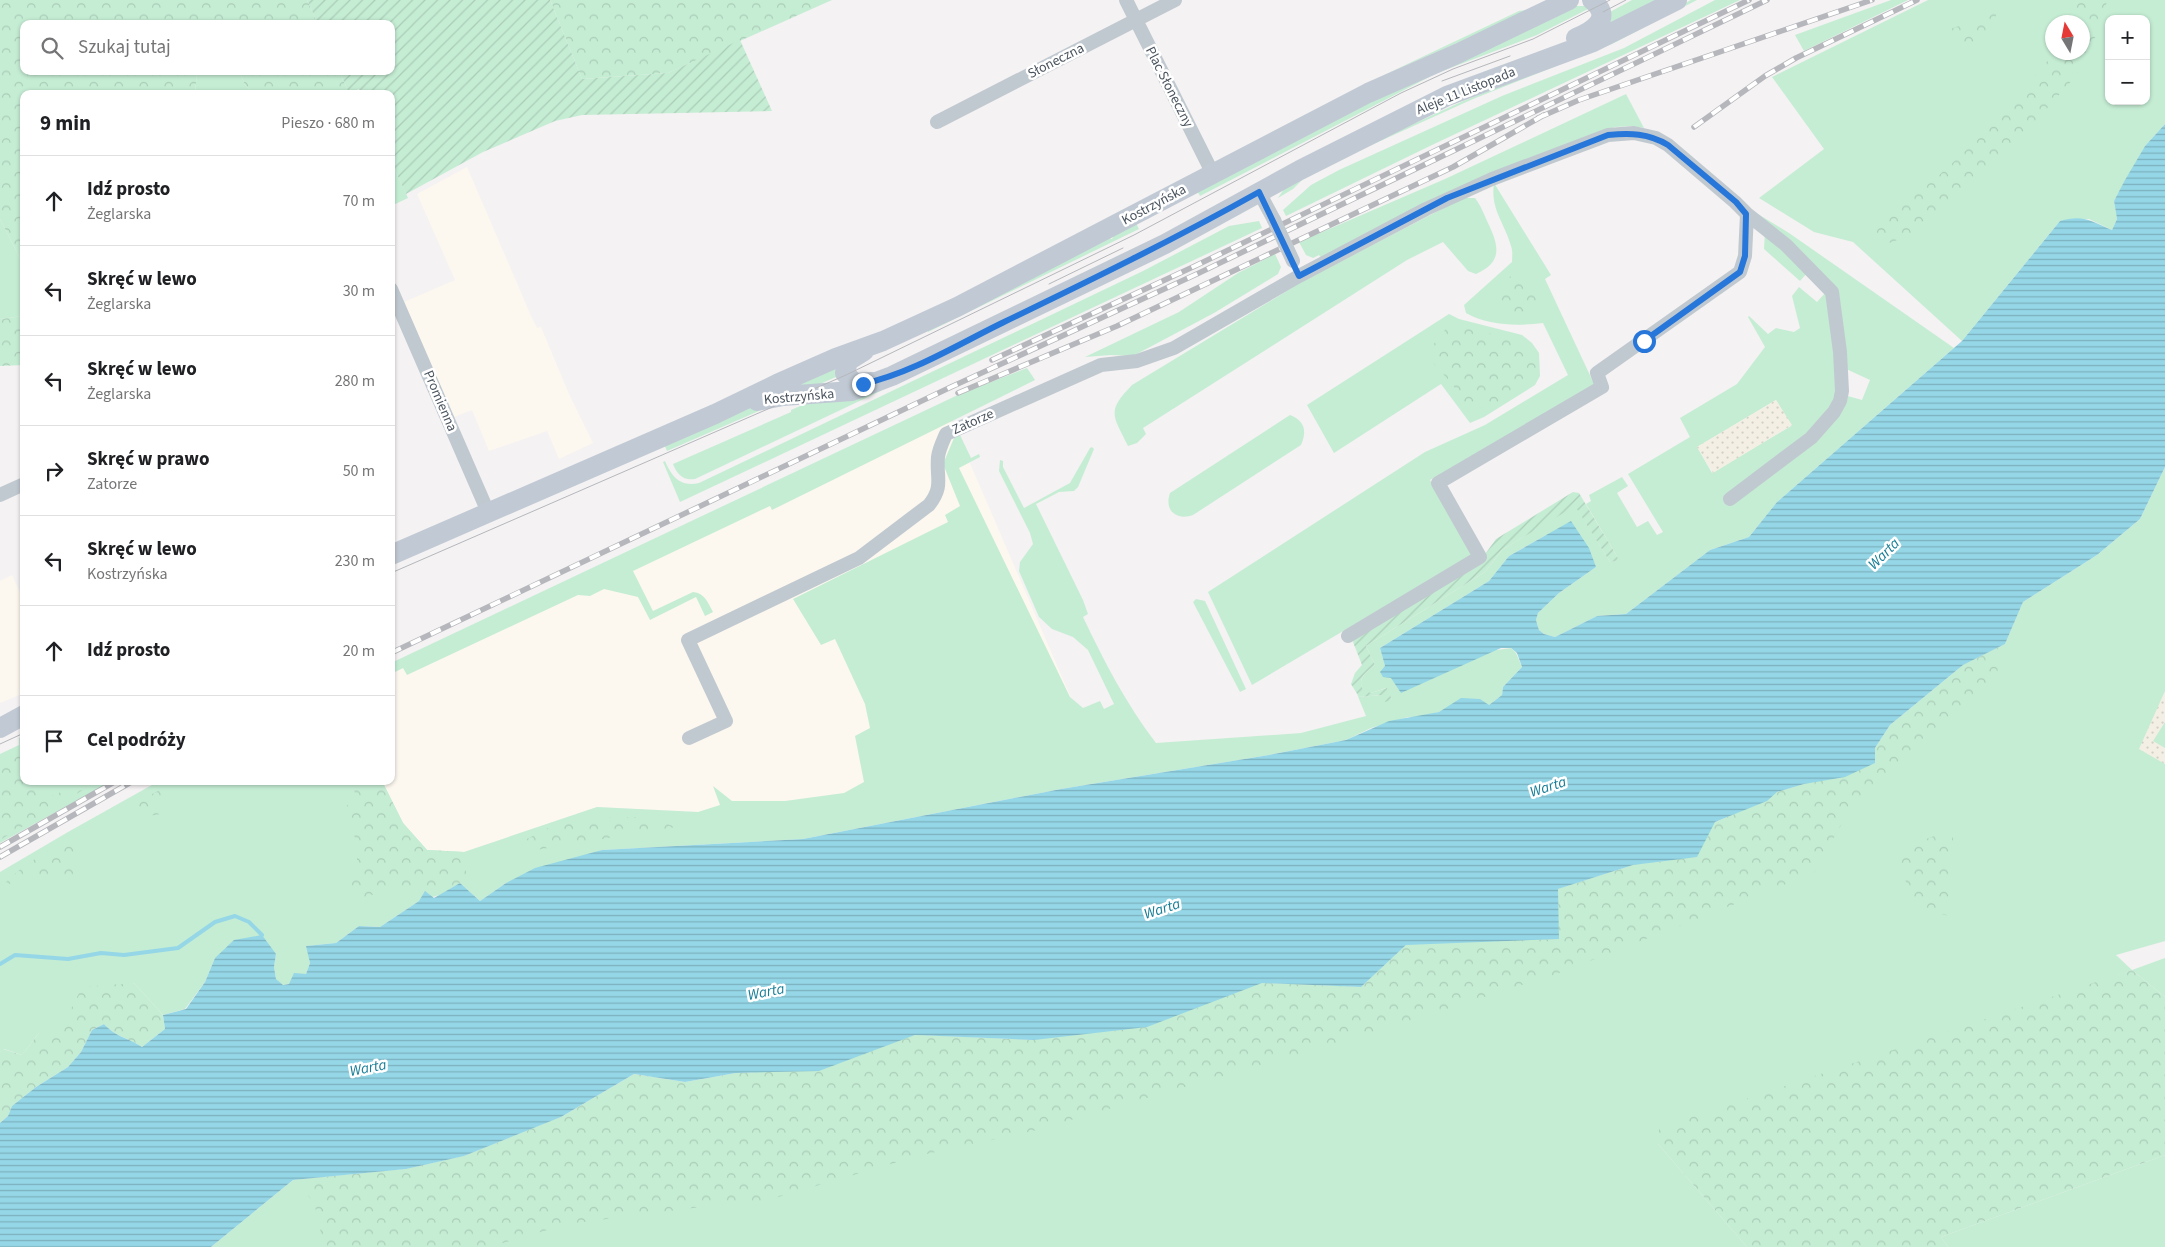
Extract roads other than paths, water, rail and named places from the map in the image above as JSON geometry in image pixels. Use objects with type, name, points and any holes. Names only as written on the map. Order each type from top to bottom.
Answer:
[{"type":"main road","points":[[1213,174],[1368,93],[1459,53],[1569,0]]},
{"type":"main road","points":[[1482,82],[1521,60],[1594,30],[1600,23],[1601,15],[1598,6],[1592,0]]},
{"type":"main road","name":"Aleje 11 Listopada","points":[[1259,192],[1416,111],[1482,82],[1601,38],[1677,0]]},
{"type":"main road","name":"Kostrzyńska","points":[[395,553],[715,414],[827,362],[883,341],[1005,283],[1213,174]]},
{"type":"main road","name":"Kostrzyńska","points":[[715,414],[766,399],[852,391],[892,376],[1157,248],[1259,192]]},
{"type":"main road","points":[[883,341],[851,358],[846,364],[845,373],[850,380],[859,384],[892,376]]},
{"type":"main road","points":[[0,722],[20,715]]},
{"type":"main road","points":[[0,728],[20,716]]},
{"type":"street","name":"Plac Słoneczny","points":[[1126,0],[1213,174]]},
{"type":"street","name":"Słoneczna","points":[[937,122],[1175,0]]},
{"type":"street","points":[[1259,192],[1274,220],[1299,276],[1447,198],[1608,135],[1634,133],[1656,138],[1668,145],[1736,202],[1746,214],[1786,245],[1832,292],[1840,352],[1842,391],[1840,401],[1834,412],[1811,438],[1730,498]]},
{"type":"street","points":[[1348,636],[1480,557],[1438,483],[1602,387],[1597,373],[1740,272],[1745,256],[1746,214]]},
{"type":"street","name":"Zatorze","points":[[689,738],[726,721],[688,640],[859,558],[929,505],[937,494],[939,483],[938,456],[946,434],[1101,365],[1137,362],[1174,348],[1299,276]]},
{"type":"street","name":"Promienna","points":[[395,298],[488,512]]},
{"type":"street","points":[[0,495],[20,489]]},
{"type":"water","name":"Warta","points":[[2165,124],[2165,467],[2140,519],[2097,555],[2023,602],[2005,644],[1963,665],[1890,725],[1875,748],[1875,763],[1845,777],[1804,784],[1777,792],[1767,801],[1715,822],[1697,857],[1633,865],[1558,889],[1559,939],[1406,945],[1361,987],[1262,983],[1147,1027],[1034,1040],[915,1035],[819,1071],[736,1073],[685,1082],[634,1074],[561,1117],[464,1156],[406,1169],[293,1180],[211,1247],[0,1247],[0,1123],[8,1116],[12,1106],[36,1087],[68,1067],[81,1052],[92,1030],[104,1024],[113,1032],[142,1047],[165,1029],[163,1015],[186,1009],[205,982],[215,958],[234,940],[262,935],[276,954],[274,967],[276,979],[283,985],[289,984],[294,973],[306,974],[310,963],[306,946],[336,943],[359,926],[380,927],[419,901],[425,891],[434,898],[460,883],[480,901],[506,883],[535,868],[602,850],[803,839],[1061,789],[1269,755],[1346,740],[1389,721],[1439,712],[1461,698],[1480,699],[1489,705],[1502,695],[1503,687],[1522,667],[1517,653],[1511,648],[1501,648],[1401,693],[1391,678],[1383,677],[1380,672],[1385,666],[1380,648],[1489,581],[1509,556],[1571,521],[1589,548],[1596,567],[1559,593],[1538,613],[1536,620],[1539,630],[1544,634],[1555,637],[1597,616],[1626,614],[1710,550],[1749,537],[1777,502],[1962,341],[2060,221],[2081,218],[2112,230],[2117,219],[2114,201],[2145,146]]},
{"type":"waterway","points":[[0,964],[15,955],[68,959],[101,953],[124,955],[178,948],[215,922],[235,916],[249,922],[262,935]]},
{"type":"tram line","points":[[395,571],[846,375],[1134,235],[1401,93],[1453,69],[1533,39],[1610,0]]},
{"type":"tram line","points":[[1603,12],[1626,0]]},
{"type":"tram line","points":[[1442,81],[1510,56]]},
{"type":"tram line","points":[[1049,284],[1123,248]]},
{"type":"tram line","points":[[0,744],[20,735]]},
{"type":"railway","points":[[992,360],[1195,266],[1749,0]]},
{"type":"railway","points":[[395,651],[951,387],[1199,273],[1767,0]]},
{"type":"railway","points":[[1538,118],[1579,100],[1872,0]]},
{"type":"railway","points":[[1694,127],[1765,76],[1796,58],[1917,0]]},
{"type":"railway","points":[[958,393],[1117,326],[1453,167],[1544,115]]},
{"type":"railway","points":[[0,847],[109,785]]},
{"type":"railway","points":[[0,857],[126,785]]}]
